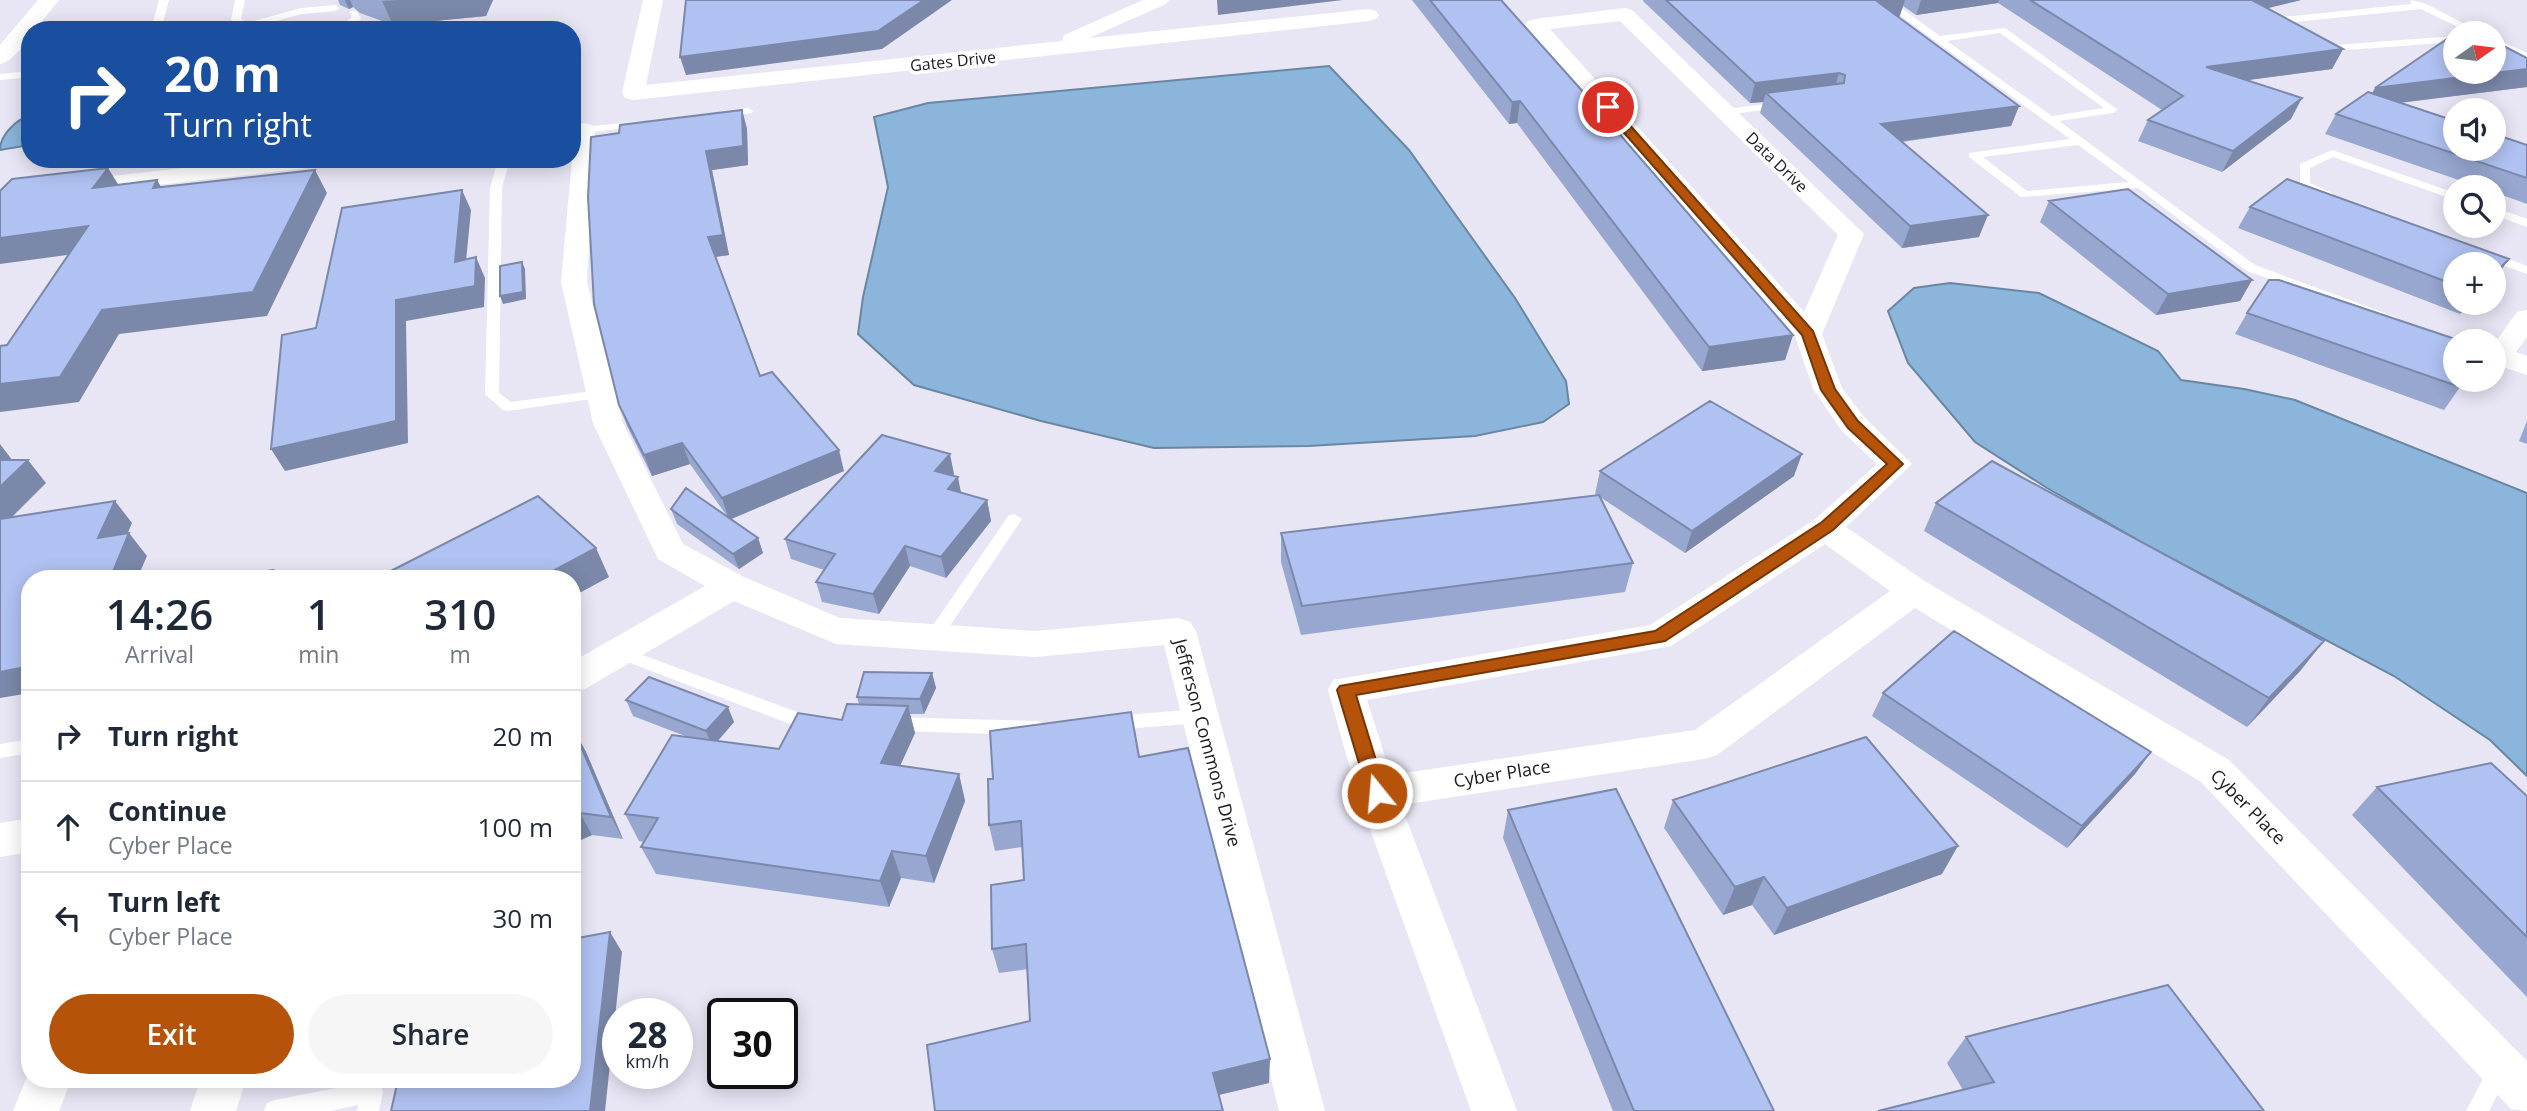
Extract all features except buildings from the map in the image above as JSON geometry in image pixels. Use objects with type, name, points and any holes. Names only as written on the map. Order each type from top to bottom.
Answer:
[{"type":"street","points":[[31,21],[49,0]]},
{"type":"street","name":"Gates Drive","points":[[653,0],[633,93],[1369,16]]},
{"type":"street","points":[[1042,52],[1159,0]]},
{"type":"street","name":"Data Drive","points":[[1625,14],[1726,112],[1851,234],[1808,334],[1535,25],[1625,14]]},
{"type":"street","points":[[0,58],[21,33]]},
{"type":"street","points":[[0,196],[246,168]]},
{"type":"street","name":"Jefferson Commons Drive","points":[[577,168],[574,282],[600,394],[608,423],[670,551],[732,586],[836,631],[1035,644],[1178,631],[1302,1111]]},
{"type":"street","points":[[2506,343],[2527,318]]},
{"type":"street","points":[[1494,1111],[1377,793],[1346,690],[1659,637],[1828,526],[1896,464],[1853,424],[1828,390],[1808,334]]},
{"type":"street","points":[[2506,359],[2527,366]]},
{"type":"street","name":"Cyber Place","points":[[1828,526],[1825,528],[1914,591],[2215,771],[2514,1080]]},
{"type":"street","points":[[581,674],[732,586]]},
{"type":"street","name":"Cyber Place","points":[[1377,793],[1704,744],[1914,591]]},
{"type":"street","points":[[0,840],[21,836]]},
{"type":"street","points":[[36,1111],[45,1088]]},
{"type":"street","points":[[213,1111],[220,1088]]},
{"type":"lane","points":[[158,21],[164,0]]},
{"type":"lane","points":[[238,21],[240,0]]},
{"type":"lane","points":[[1884,0],[2140,184],[2251,268],[2405,323]]},
{"type":"lane","points":[[2410,0],[2453,21]]},
{"type":"lane","points":[[2423,6],[2284,20],[2333,48],[2443,41]]},
{"type":"lane","points":[[270,21],[301,11],[335,8]]},
{"type":"lane","points":[[353,13],[356,18],[354,21]]},
{"type":"lane","points":[[1938,39],[2002,30],[2113,110],[2050,119]]},
{"type":"lane","points":[[2506,47],[2527,57]]},
{"type":"lane","points":[[0,77],[21,75]]},
{"type":"lane","points":[[1726,112],[1793,104]]},
{"type":"lane","points":[[706,116],[748,111]]},
{"type":"lane","points":[[581,131],[652,122]]},
{"type":"lane","points":[[2081,141],[1973,155],[2025,195],[2140,184]]},
{"type":"lane","points":[[2342,200],[2304,186],[2305,166],[2332,153],[2443,193]]},
{"type":"lane","points":[[502,168],[496,188],[492,394],[508,407],[600,394]]},
{"type":"lane","points":[[2506,215],[2527,223]]},
{"type":"lane","points":[[2477,251],[2527,270]]},
{"type":"lane","points":[[933,638],[1014,519]]},
{"type":"lane","points":[[618,652],[799,720],[826,721]]},
{"type":"lane","points":[[1093,725],[1200,716]]},
{"type":"lane","points":[[878,723],[1054,728]]},
{"type":"lane","points":[[0,751],[21,748]]},
{"type":"lane","points":[[2477,1111],[2514,1080]]},
{"type":"lane","points":[[275,1111],[372,1092],[368,1111]]},
{"type":"water","points":[[1329,66],[1409,150],[1515,298],[1566,381],[1569,404],[1543,422],[1475,436],[1309,446],[1154,448],[1041,421],[914,385],[858,334],[863,297],[888,187],[874,117],[928,103]]},
{"type":"water","points":[[21,119],[21,146],[0,150],[3,139]]},
{"type":"water","points":[[1950,283],[2039,293],[2158,351],[2181,380],[2295,400],[2527,493],[2527,776],[2490,740],[2394,676],[2152,548],[2047,488],[1975,442],[1908,363],[1888,311],[1914,288]]},
{"type":"route","points":[[1377,793],[1346,690],[1659,637],[1828,526],[1896,464],[1853,424],[1828,390],[1808,334],[1608,107]]}]
